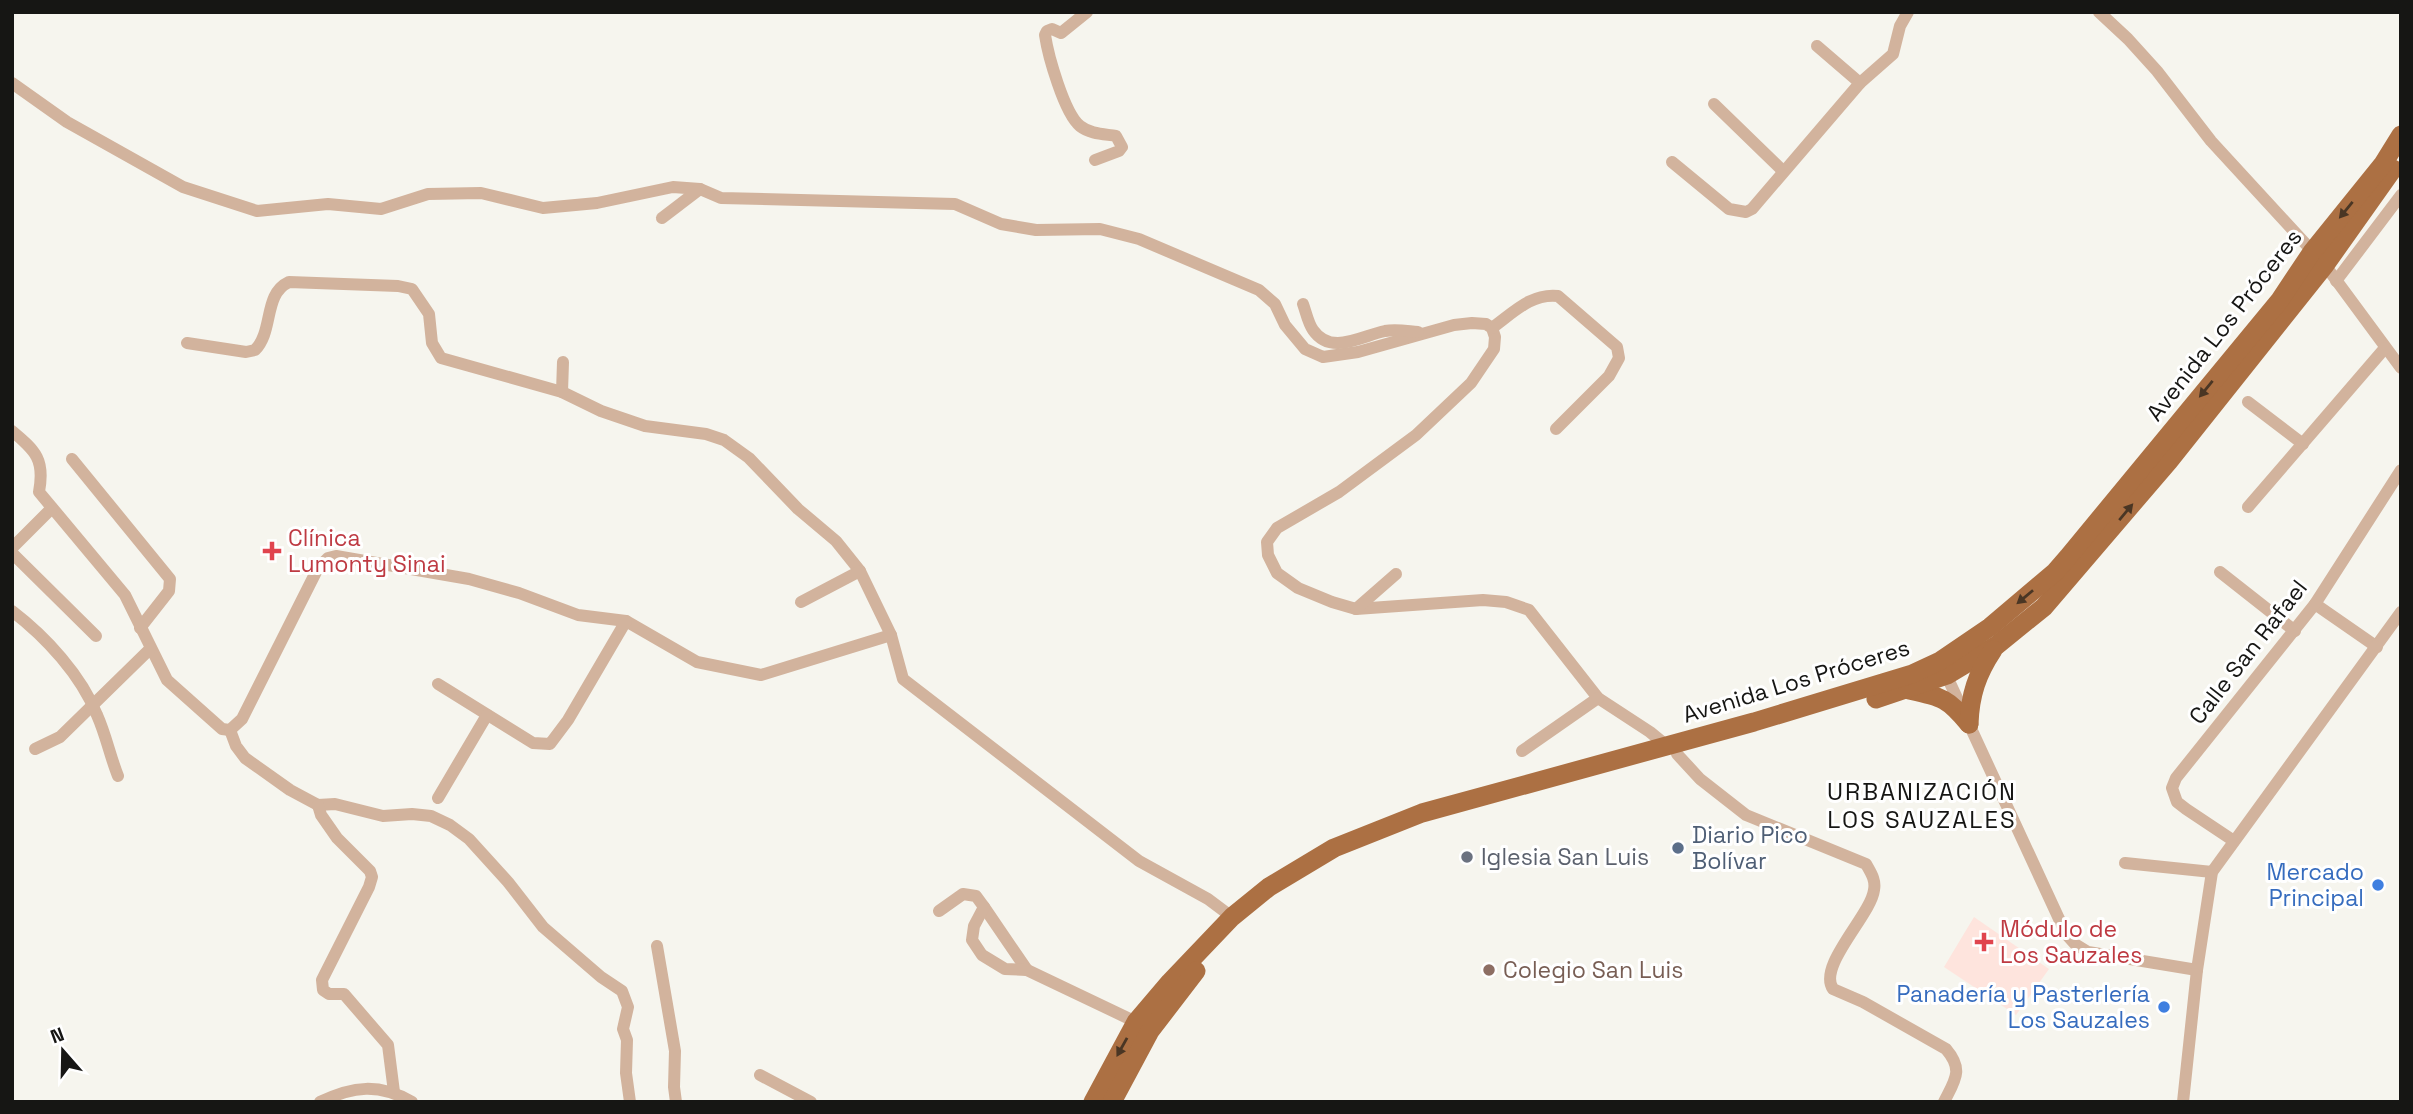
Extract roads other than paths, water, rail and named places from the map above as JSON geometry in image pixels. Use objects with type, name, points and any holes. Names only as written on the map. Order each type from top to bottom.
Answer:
[{"type":"highway","name":"Avenida Los Próceres","points":[[1093,1102],[1136,1022],[1232,917],[1292,871],[1334,848],[1422,813],[1496,791],[1672,750],[1907,690],[1943,668],[2055,572],[2280,300],[2324,266],[2401,135]]},
{"type":"highway","name":"Avenida Los Próceres","points":[[1112,1102],[1150,1031],[1200,966],[1239,925],[1305,877],[1385,837],[1420,825],[1943,668],[1997,645],[2044,607],[2169,461],[2324,266],[2401,157]]},
{"type":"highway","points":[[1969,724],[1975,683],[1997,645]]},
{"type":"highway","points":[[1907,690],[1945,699],[1953,704],[1969,724]]},
{"type":"street","points":[[1087,12],[1061,33],[1052,29],[1045,34],[1052,70],[1070,114],[1082,128],[1095,134],[1116,136],[1121,142],[1119,151],[1095,160]]},
{"type":"street","points":[[2099,12],[2128,38],[2211,141],[2324,266],[2401,369]]},
{"type":"street","points":[[1672,162],[1729,209],[1737,212],[1752,209],[1860,83],[1893,54],[1901,15]]},
{"type":"street","points":[[1817,47],[1860,83]]},
{"type":"street","points":[[12,83],[67,122],[183,187],[257,211],[328,204],[381,209],[428,194],[481,193],[543,208],[597,202],[673,187],[700,190],[721,198],[955,204],[1001,224],[1036,230],[1100,229],[1139,239],[1259,290],[1275,304],[1285,326],[1305,349],[1322,357],[1358,352],[1472,323],[1486,324],[1492,328],[1496,337],[1494,349],[1471,383],[1416,435],[1339,492],[1277,528],[1267,542],[1268,555],[1276,573],[1298,588],[1356,609],[1483,600],[1506,602],[1529,610],[1598,698],[1650,732],[1700,779],[1746,815],[1866,864],[1874,879],[1874,895],[1837,957],[1830,984],[1833,989],[1863,1002],[1946,1049],[1958,1070],[1944,1102]]},
{"type":"street","points":[[1714,104],[1783,171]]},
{"type":"street","points":[[662,218],[700,190]]},
{"type":"street","points":[[2324,266],[2401,195]]},
{"type":"street","points":[[187,343],[246,352],[255,350],[267,328],[275,293],[289,282],[398,286],[412,289],[429,314],[432,343],[441,358],[562,393],[601,411],[645,426],[724,440],[749,458],[798,509],[836,541],[860,571],[891,635],[903,679],[1139,861],[1208,899],[1232,917]]},
{"type":"street","points":[[1492,328],[1531,299],[1546,295],[1558,296],[1617,347],[1619,358],[1609,376],[1556,429]]},
{"type":"street","points":[[1303,304],[1311,329],[1322,339],[1332,343],[1348,343],[1384,331],[1425,333]]},
{"type":"street","points":[[2248,507],[2385,348]]},
{"type":"street","points":[[562,393],[563,362]]},
{"type":"street","points":[[2248,402],[2303,444]]},
{"type":"street","points":[[12,431],[29,445],[37,457],[42,474],[38,492],[125,595],[167,680],[222,729],[230,730],[242,719],[318,568],[328,558],[336,556],[469,579],[520,593],[578,615],[626,621],[697,662],[761,675],[891,635]]},
{"type":"street","points":[[72,459],[170,579],[169,592],[140,628]]},
{"type":"street","name":"Calle San Rafael","points":[[2234,841],[2177,802],[2172,788],[2176,778],[2315,604],[2401,470]]},
{"type":"street","points":[[12,548],[52,508]]},
{"type":"street","points":[[12,554],[96,636]]},
{"type":"street","points":[[801,602],[860,571]]},
{"type":"street","points":[[2220,572],[2295,631]]},
{"type":"street","points":[[1356,609],[1396,574]]},
{"type":"street","points":[[2315,604],[2377,647]]},
{"type":"street","points":[[12,611],[36,631],[74,674],[93,706],[118,776]]},
{"type":"street","points":[[2183,1102],[2197,970],[2212,872],[2401,612]]},
{"type":"street","points":[[438,684],[533,743],[551,744],[626,621]]},
{"type":"street","points":[[36,749],[60,737],[150,649]]},
{"type":"street","points":[[1943,668],[2066,934],[2088,952],[2197,970]]},
{"type":"street","points":[[1522,751],[1598,698]]},
{"type":"street","points":[[438,798],[487,715]]},
{"type":"street","points":[[230,730],[236,746],[245,758],[290,790],[318,805],[335,804],[383,816],[431,816],[450,824],[469,839],[509,882],[543,927],[601,977],[622,990],[628,1007],[623,1029],[628,1040],[626,1073],[631,1102]]},
{"type":"street","points":[[318,805],[331,830],[366,866],[372,877],[323,980],[323,990],[329,994],[344,994],[388,1045],[394,1092]]},
{"type":"street","points":[[2125,863],[2212,872]]},
{"type":"street","points":[[939,911],[963,894],[976,896],[1027,970]]},
{"type":"street","points":[[984,907],[974,926],[972,940],[982,955],[1005,969],[1027,970],[1136,1022]]},
{"type":"street","points":[[657,946],[675,1051],[676,1102]]},
{"type":"street","points":[[760,1075],[811,1102]]},
{"type":"street","points":[[320,1102],[350,1090],[366,1088],[394,1092],[412,1102]]},
{"type":"place","name":"Clínica Lumonty Sinai","points":[[272,551]]},
{"type":"place","name":"Diario Pico Bolívar","points":[[1678,848]]},
{"type":"place","name":"Iglesia San Luis","points":[[1467,857]]},
{"type":"place","name":"Mercado Principal","points":[[2378,885]]},
{"type":"place","name":"Módulo de Los Sauzales","points":[[1984,942]]},
{"type":"place","name":"Colegio San Luis","points":[[1489,970]]},
{"type":"place","name":"Panadería y Pasterlería Los Sauzales","points":[[2164,1007]]},
{"type":"district","name":"URBANIZACIÓN LOS SAUZALES","points":[[1922,806]]}]
